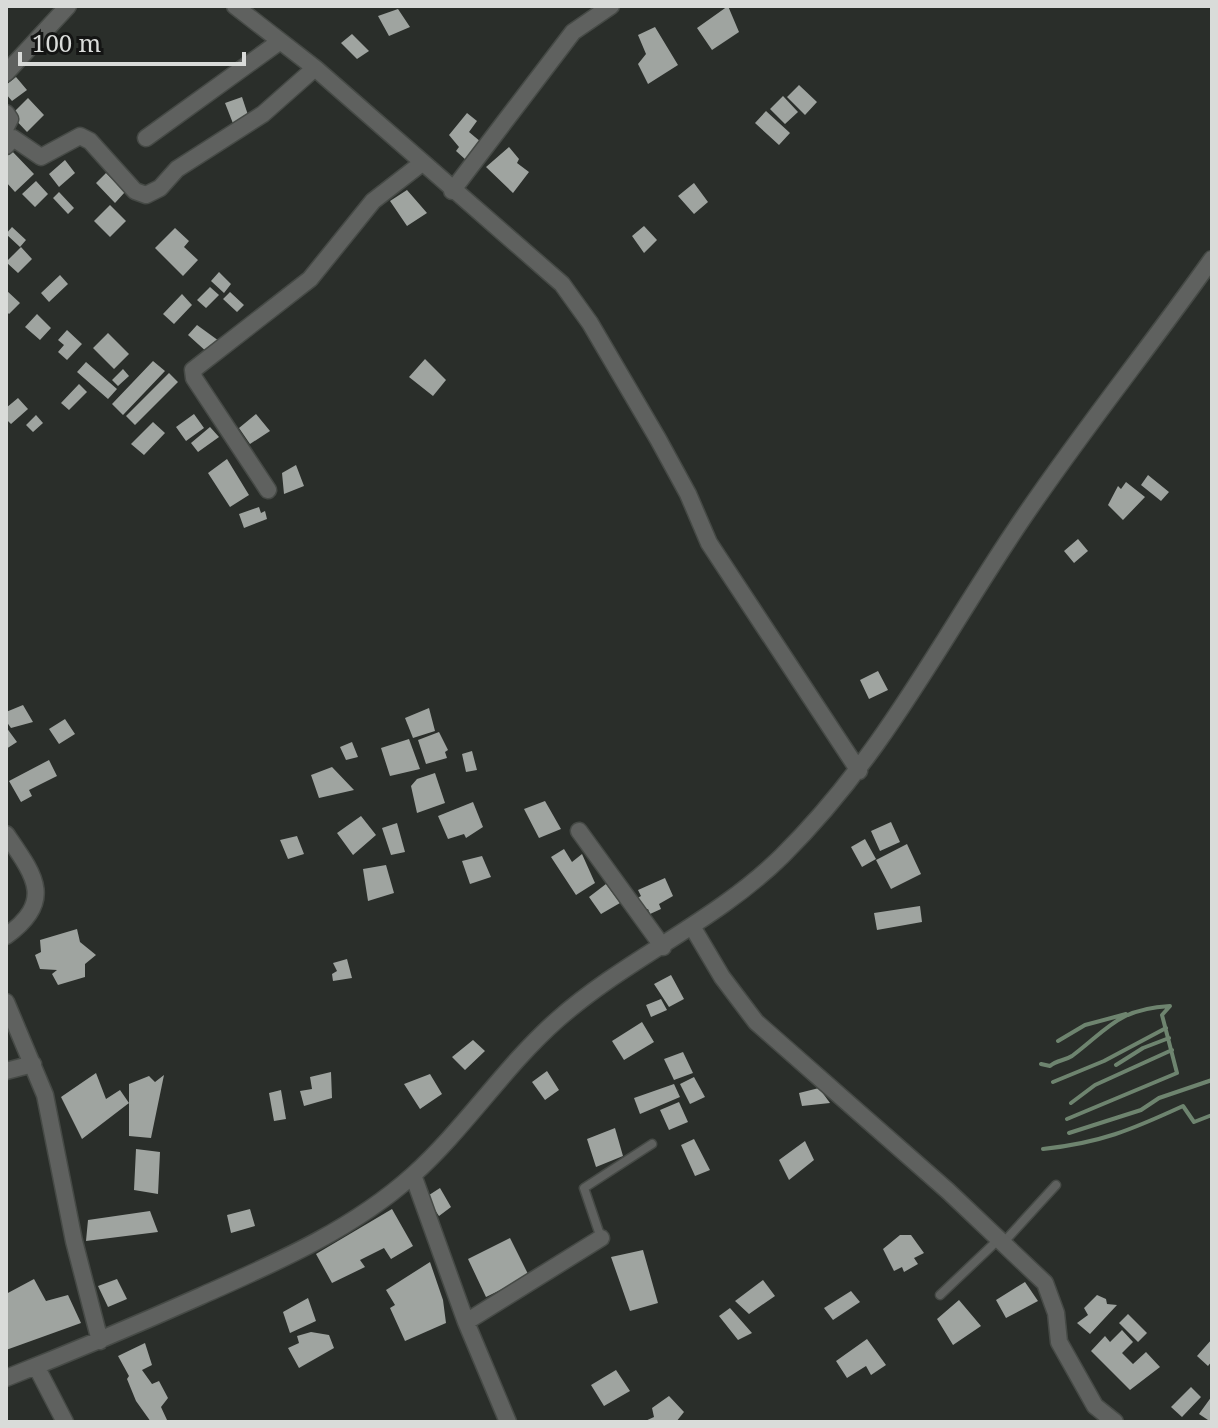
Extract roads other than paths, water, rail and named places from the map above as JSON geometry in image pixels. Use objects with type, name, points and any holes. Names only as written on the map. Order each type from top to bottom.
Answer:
[{"type":"street","points":[[6,73],[68,6]]},
{"type":"street","points":[[235,6],[315,68],[452,191],[550,271],[577,303],[688,494],[709,543],[859,771]]},
{"type":"street","points":[[452,191],[573,32],[611,6]]},
{"type":"street","points":[[146,138],[279,42]]},
{"type":"street","points":[[6,146],[13,138],[41,157],[80,136],[90,141],[135,191],[146,195],[160,188],[177,169],[263,114],[315,68]]},
{"type":"street","points":[[6,113],[10,119],[6,127]]},
{"type":"street","points":[[268,490],[194,378],[193,370],[310,279],[373,201],[422,163]]},
{"type":"street","points":[[6,1378],[100,1341],[321,1239],[366,1213],[413,1175],[465,1124],[517,1061],[557,1020],[599,987],[693,928],[780,858],[859,771],[889,731],[1036,499],[1212,259]]},
{"type":"street","points":[[579,831],[663,947]]},
{"type":"street","points":[[6,834],[36,888],[36,904],[31,916],[6,936]]},
{"type":"street","points":[[693,928],[722,977],[756,1022],[1045,1283],[1056,1313],[1059,1342],[1095,1406],[1115,1422]]},
{"type":"street","points":[[6,1002],[45,1095],[74,1241],[100,1341]]},
{"type":"street","points":[[6,1071],[33,1064]]},
{"type":"street","points":[[413,1175],[466,1322],[508,1422]]},
{"type":"street","points":[[466,1322],[601,1238]]},
{"type":"street","points":[[36,1366],[65,1422]]},
{"type":"lane","points":[[601,1238],[584,1188],[652,1144]]},
{"type":"lane","points":[[940,1295],[1001,1241],[1056,1185]]},
{"type":"waterway","points":[[1041,1064],[1050,1066],[1072,1056],[1126,1016],[1170,1006],[1162,1015],[1177,1073],[1067,1119]]},
{"type":"waterway","points":[[1058,1041],[1085,1025],[1126,1014]]},
{"type":"waterway","points":[[1053,1082],[1104,1061],[1166,1028]]},
{"type":"waterway","points":[[1116,1065],[1143,1048],[1169,1038]]},
{"type":"waterway","points":[[1071,1103],[1095,1085],[1172,1050]]},
{"type":"waterway","points":[[1069,1133],[1141,1110],[1159,1098],[1212,1080]]},
{"type":"waterway","points":[[1043,1149],[1115,1134],[1183,1106],[1194,1122],[1212,1115]]}]
